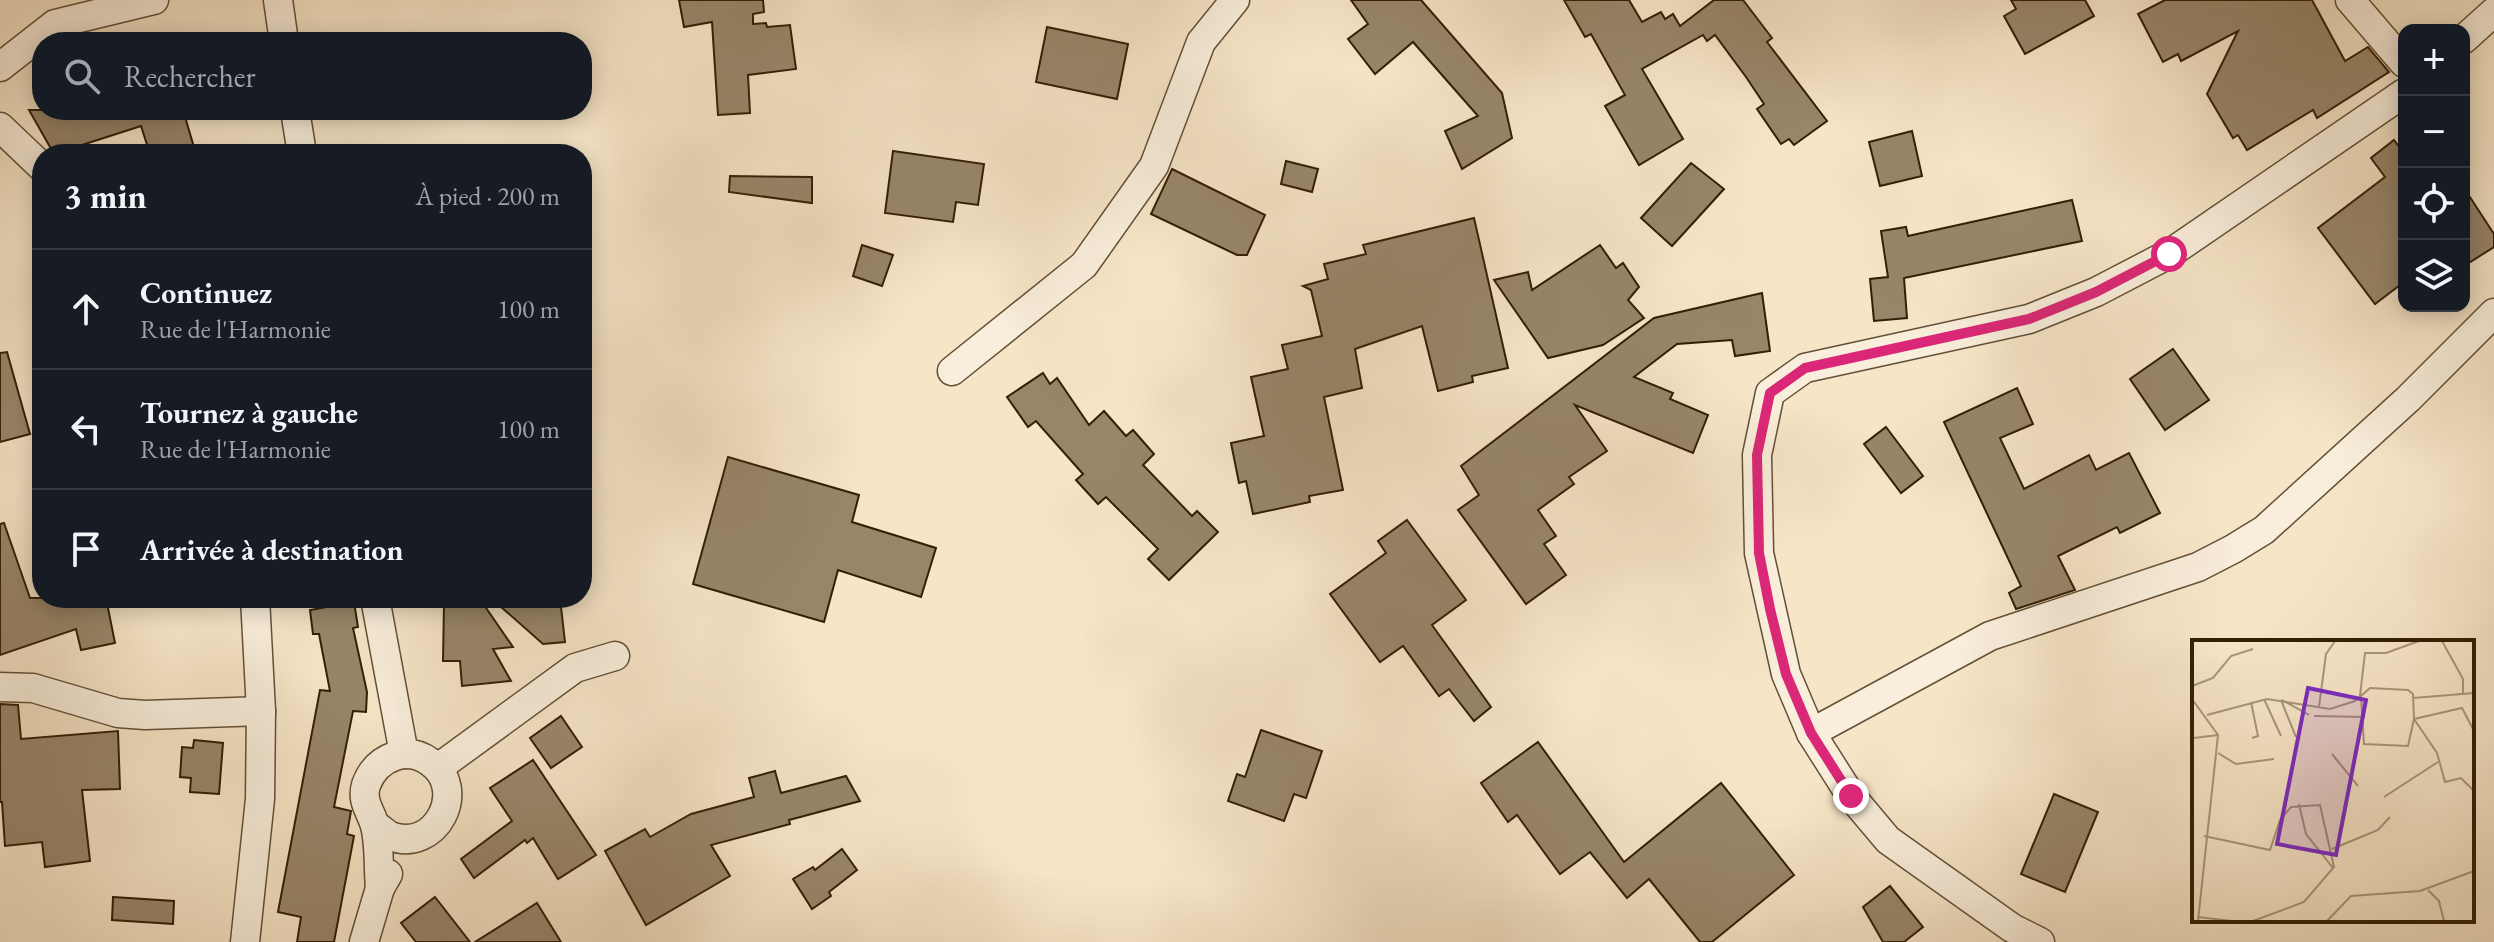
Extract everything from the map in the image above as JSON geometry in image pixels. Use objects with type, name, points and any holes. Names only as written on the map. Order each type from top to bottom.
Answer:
[{"type":"street","points":[[45,32],[55,24],[154,0]]},
{"type":"street","points":[[278,0],[283,32]]},
{"type":"street","points":[[952,371],[1084,265],[1154,166],[1201,42],[1235,0]]},
{"type":"street","points":[[2350,0],[2398,56]]},
{"type":"street","points":[[2470,34],[2494,12]]},
{"type":"street","points":[[0,67],[32,42]]},
{"type":"street","points":[[2040,942],[2012,928],[1888,840],[1851,796],[1811,733],[1786,674],[1759,553],[1757,455],[1770,393],[1805,368],[2029,319],[2096,292],[2169,254],[2400,96]]},
{"type":"street","points":[[297,120],[300,144]]},
{"type":"street","points":[[0,127],[32,157]]},
{"type":"street","points":[[1811,733],[1990,636],[2198,567],[2243,543],[2264,530],[2397,409],[2494,313]]},
{"type":"street","points":[[245,942],[260,799],[261,711],[256,608]]},
{"type":"street","points":[[377,608],[404,754]]},
{"type":"street","points":[[438,768],[575,668],[615,656]]},
{"type":"street","points":[[0,687],[33,688],[118,713],[261,711]]},
{"type":"street","points":[[375,825],[391,836],[409,839],[428,834],[441,821],[448,803],[447,784],[438,768],[422,756],[404,754],[386,759],[372,772],[365,789],[366,808],[375,825],[380,888]]},
{"type":"street","points":[[364,942],[380,888],[409,839]]},
{"type":"building","points":[[679,0],[763,0],[764,12],[753,14],[753,24],[766,23],[767,27],[790,25],[796,69],[748,75],[750,113],[718,115],[712,22],[684,27]]},
{"type":"building","points":[[1351,0],[1421,0],[1502,93],[1512,138],[1462,169],[1445,131],[1478,116],[1413,42],[1375,74],[1348,39],[1368,24]]},
{"type":"building","points":[[1564,0],[1629,0],[1642,22],[1661,12],[1665,19],[1673,14],[1680,26],[1714,0],[1743,0],[1772,38],[1767,42],[1827,121],[1794,145],[1789,139],[1781,144],[1757,109],[1764,104],[1746,77],[1715,35],[1707,41],[1703,35],[1642,69],[1683,139],[1639,165],[1605,106],[1625,95],[1591,34],[1585,37]]},
{"type":"building","points":[[2011,0],[2085,0],[2094,16],[2025,54],[2004,16],[2016,9]]},
{"type":"building","points":[[2165,0],[2312,0],[2345,61],[2368,47],[2389,72],[2317,118],[2313,110],[2247,150],[2238,135],[2233,138],[2207,94],[2238,31],[2181,61],[2178,54],[2163,62],[2138,14]]},
{"type":"building","points":[[1047,27],[1128,44],[1117,99],[1036,82]]},
{"type":"building","points":[[35,120],[186,120],[193,144],[147,144],[141,126],[85,144],[48,144]]},
{"type":"building","points":[[1912,131],[1922,176],[1880,186],[1869,142]]},
{"type":"building","points":[[2394,140],[2398,145],[2398,287],[2375,304],[2318,228],[2385,177],[2371,158]]},
{"type":"building","points":[[893,151],[984,164],[978,205],[956,202],[953,222],[885,213]]},
{"type":"building","points":[[1286,161],[1318,169],[1312,192],[1281,184]]},
{"type":"building","points":[[1691,163],[1724,189],[1672,246],[1641,218]]},
{"type":"building","points":[[1172,169],[1265,215],[1247,255],[1237,255],[1151,214]]},
{"type":"building","points":[[730,176],[812,177],[812,203],[729,192]]},
{"type":"building","points":[[2470,197],[2494,234],[2494,247],[2470,262]]},
{"type":"building","points":[[2072,200],[2082,241],[1904,278],[1907,318],[1874,321],[1870,279],[1888,277],[1881,231],[1906,227],[1908,236]]},
{"type":"building","points":[[1474,218],[1508,368],[1472,376],[1473,382],[1438,391],[1422,326],[1355,349],[1362,388],[1324,397],[1343,490],[1309,496],[1310,502],[1253,514],[1246,481],[1239,483],[1231,443],[1264,436],[1251,377],[1288,369],[1282,345],[1322,336],[1311,290],[1303,286],[1328,279],[1324,264],[1366,254],[1363,245]]},
{"type":"building","points":[[862,245],[893,255],[882,286],[853,276]]},
{"type":"building","points":[[1600,245],[1616,268],[1623,263],[1639,287],[1628,300],[1644,318],[1603,345],[1548,358],[1494,280],[1528,272],[1532,290]]},
{"type":"building","points":[[1762,293],[1770,351],[1735,356],[1732,340],[1677,344],[1634,377],[1673,393],[1670,399],[1708,415],[1693,453],[1575,405],[1607,451],[1569,477],[1574,484],[1538,510],[1556,536],[1544,544],[1566,575],[1526,604],[1458,510],[1479,495],[1461,466],[1654,318]]},
{"type":"building","points":[[2173,349],[2209,400],[2165,430],[2130,379]]},
{"type":"building","points":[[7,352],[30,434],[0,442],[0,353]]},
{"type":"building","points":[[1043,373],[1050,384],[1057,378],[1089,425],[1104,411],[1126,436],[1133,430],[1154,454],[1143,465],[1192,516],[1197,511],[1218,532],[1169,580],[1148,559],[1158,549],[1106,497],[1098,504],[1076,480],[1083,474],[1036,421],[1028,427],[1007,397]]},
{"type":"building","points":[[2017,388],[2033,424],[2000,438],[2024,489],[2089,455],[2096,470],[2129,453],[2160,513],[2120,533],[2117,527],[2058,556],[2075,590],[2016,609],[2009,593],[2021,586],[1944,422]]},
{"type":"building","points":[[1886,427],[1923,476],[1901,493],[1864,444]]},
{"type":"building","points":[[728,457],[859,495],[852,522],[936,548],[921,597],[838,570],[824,622],[693,584]]},
{"type":"building","points":[[1407,520],[1466,600],[1432,625],[1491,707],[1474,721],[1449,689],[1439,696],[1403,646],[1380,662],[1330,594],[1386,553],[1378,541]]},
{"type":"building","points":[[4,523],[32,598],[32,608],[108,608],[115,643],[81,650],[76,629],[0,655],[0,524]]},
{"type":"building","points":[[355,608],[358,627],[353,628],[367,692],[366,712],[353,711],[334,807],[351,811],[347,834],[354,836],[334,942],[297,942],[301,917],[278,912],[320,690],[330,691],[319,634],[313,634],[310,610]]},
{"type":"building","points":[[444,608],[486,608],[513,647],[493,649],[511,681],[462,686],[460,661],[443,661]]},
{"type":"building","points":[[502,608],[561,608],[565,642],[543,644]]},
{"type":"building","points":[[0,704],[18,705],[21,739],[118,731],[120,789],[82,790],[90,861],[45,867],[42,842],[5,846],[0,802]]},
{"type":"building","points":[[561,716],[582,747],[551,768],[530,738]]},
{"type":"building","points":[[1261,730],[1322,751],[1306,798],[1294,794],[1284,821],[1228,801],[1237,774],[1245,777]]},
{"type":"building","points":[[194,740],[223,743],[219,794],[190,792],[191,778],[180,777],[182,747],[193,748]]},
{"type":"building","points":[[1538,742],[1624,862],[1721,783],[1794,875],[1712,942],[1700,942],[1649,879],[1627,898],[1590,852],[1560,874],[1517,815],[1508,822],[1481,783]]},
{"type":"building","points":[[533,760],[596,855],[558,879],[533,838],[527,843],[525,840],[474,878],[461,859],[512,821],[490,788]]},
{"type":"building","points":[[775,771],[781,793],[846,776],[860,801],[711,845],[730,876],[646,925],[605,851],[645,829],[650,837],[691,814],[754,797],[749,778]]},
{"type":"building","points":[[2054,794],[2098,812],[2065,892],[2021,874]]},
{"type":"building","points":[[842,849],[857,870],[829,892],[831,896],[812,909],[793,879],[813,867],[815,870]]},
{"type":"building","points":[[1890,886],[1923,927],[1904,942],[1883,942],[1863,907]]},
{"type":"building","points":[[113,897],[174,901],[173,924],[112,920]]},
{"type":"building","points":[[435,897],[470,942],[416,942],[401,923]]},
{"type":"building","points":[[537,903],[561,942],[475,942]]},
{"type":"route","points":[[1851,796],[1811,733],[1786,674],[1770,609],[1759,553],[1757,455],[1770,393],[1805,368],[2029,319],[2096,292],[2169,254]]}]
